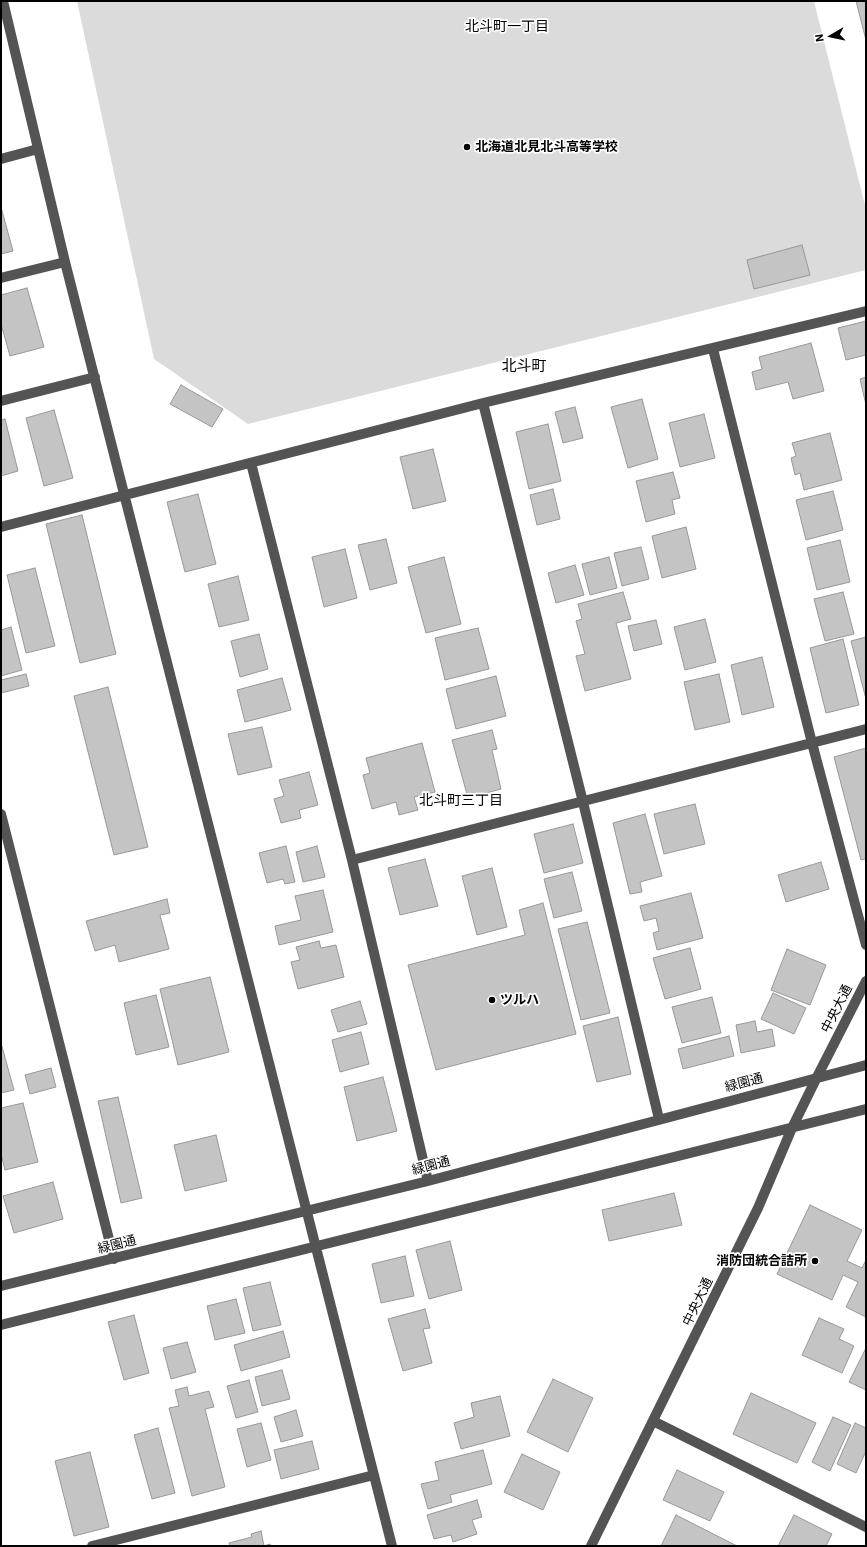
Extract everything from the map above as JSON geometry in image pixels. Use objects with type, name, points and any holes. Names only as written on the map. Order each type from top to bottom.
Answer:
[{"type":"street","points":[[3,1],[65,262],[392,1546]]},
{"type":"street","points":[[1,40],[12,37]]},
{"type":"street","points":[[1,159],[38,149]]},
{"type":"street","points":[[1,278],[65,262]]},
{"type":"street","points":[[1,527],[483,403],[713,349],[866,311]]},
{"type":"street","points":[[713,349],[812,743],[866,945]]},
{"type":"street","points":[[1,401],[95,377]]},
{"type":"street","points":[[483,403],[659,1119]]},
{"type":"street","points":[[251,463],[352,860],[428,1181]]},
{"type":"street","points":[[352,860],[866,729]]},
{"type":"street","points":[[1,814],[114,1259]]},
{"type":"street","name":"中央大通","points":[[592,1546],[758,1208],[792,1128],[866,981]]},
{"type":"street","name":"緑園通","points":[[1,1286],[428,1181],[866,1065]]},
{"type":"street","points":[[1,1325],[316,1248],[866,1109]]},
{"type":"street","points":[[653,1421],[866,1528]]},
{"type":"street","points":[[92,1546],[374,1475]]},
{"type":"shaded area","name":"北海道北見北斗高等学校","points":[[77,1],[814,1],[866,209],[866,270],[248,424],[154,359]]},
{"type":"building","points":[[856,1],[866,1],[866,40]]},
{"type":"building","points":[[1,207],[13,251],[1,254]]},
{"type":"building","points":[[802,245],[810,275],[754,289],[747,260]]},
{"type":"building","points":[[27,288],[44,347],[10,356],[1,324],[1,295]]},
{"type":"building","points":[[866,321],[866,355],[846,360],[838,328]]},
{"type":"building","points":[[811,343],[824,391],[793,399],[788,382],[756,390],[752,372],[762,369],[759,357]]},
{"type":"building","points":[[866,377],[866,405],[860,379]]},
{"type":"building","points":[[181,385],[223,409],[212,427],[170,404]]},
{"type":"building","points":[[642,399],[658,459],[628,468],[611,407]]},
{"type":"building","points":[[575,407],[583,438],[563,443],[555,412]]},
{"type":"building","points":[[54,410],[73,478],[44,486],[26,418]]},
{"type":"building","points":[[704,414],[715,458],[680,467],[669,423]]},
{"type":"building","points":[[5,419],[18,471],[1,476],[1,420]]},
{"type":"building","points":[[548,424],[561,481],[529,489],[516,432]]},
{"type":"building","points":[[830,433],[842,480],[804,490],[800,473],[795,475],[791,458],[796,456],[792,443]]},
{"type":"building","points":[[433,449],[446,501],[413,509],[400,457]]},
{"type":"building","points":[[673,472],[680,498],[672,500],[675,514],[646,522],[636,481]]},
{"type":"building","points":[[553,489],[560,519],[537,525],[530,495]]},
{"type":"building","points":[[833,491],[843,530],[806,540],[796,500]]},
{"type":"building","points":[[198,494],[216,564],[185,572],[167,502]]},
{"type":"building","points":[[82,515],[116,654],[80,663],[46,524]]},
{"type":"building","points":[[686,527],[696,569],[662,578],[652,536]]},
{"type":"building","points":[[386,539],[397,583],[370,590],[358,545]]},
{"type":"building","points":[[840,540],[850,582],[817,590],[807,548]]},
{"type":"building","points":[[641,547],[649,579],[622,586],[614,553]]},
{"type":"building","points":[[345,549],[357,598],[324,607],[312,557]]},
{"type":"building","points":[[444,557],[461,624],[426,633],[408,567]]},
{"type":"building","points":[[609,557],[617,588],[590,595],[582,564]]},
{"type":"building","points":[[575,565],[584,595],[556,603],[548,573]]},
{"type":"building","points":[[35,568],[55,646],[26,653],[7,575]]},
{"type":"building","points":[[238,576],[249,620],[219,627],[208,584]]},
{"type":"building","points":[[623,592],[631,619],[616,623],[631,679],[585,691],[576,656],[585,654],[576,621],[582,619],[578,604]]},
{"type":"building","points":[[843,592],[854,634],[825,641],[814,599]]},
{"type":"building","points":[[705,619],[716,662],[685,670],[674,627]]},
{"type":"building","points":[[656,620],[662,644],[634,651],[628,626]]},
{"type":"building","points":[[11,627],[22,670],[1,676],[1,630]]},
{"type":"building","points":[[478,628],[489,669],[445,680],[435,638]]},
{"type":"building","points":[[259,634],[268,669],[240,677],[231,641]]},
{"type":"building","points":[[866,637],[866,699],[851,641]]},
{"type":"building","points":[[843,639],[859,705],[826,713],[810,648]]},
{"type":"building","points":[[762,657],[774,707],[742,715],[731,665]]},
{"type":"building","points":[[26,674],[29,686],[1,693],[1,680]]},
{"type":"building","points":[[719,674],[730,722],[695,730],[684,682]]},
{"type":"building","points":[[496,676],[506,716],[456,729],[446,689]]},
{"type":"building","points":[[282,678],[291,710],[245,722],[237,690]]},
{"type":"building","points":[[108,687],[148,847],[114,855],[74,696]]},
{"type":"building","points":[[262,727],[272,767],[238,775],[228,734]]},
{"type":"building","points":[[492,730],[497,749],[492,750],[501,789],[468,798],[452,740]]},
{"type":"building","points":[[422,743],[435,792],[414,797],[418,810],[399,815],[396,802],[372,809],[363,775],[370,773],[366,758]]},
{"type":"building","points":[[866,748],[866,859],[861,860],[834,757]]},
{"type":"building","points":[[309,772],[318,805],[299,810],[301,818],[281,823],[274,799],[284,796],[279,780]]},
{"type":"building","points":[[695,804],[705,844],[664,854],[654,814]]},
{"type":"building","points":[[645,814],[662,876],[640,882],[642,892],[630,894],[613,823]]},
{"type":"building","points":[[573,824],[583,863],[544,873],[534,834]]},
{"type":"building","points":[[286,846],[295,882],[285,884],[283,879],[267,883],[259,853]]},
{"type":"building","points":[[317,846],[325,877],[303,882],[296,852]]},
{"type":"building","points":[[425,859],[438,906],[400,915],[388,868]]},
{"type":"building","points":[[821,862],[829,889],[786,902],[778,875]]},
{"type":"building","points":[[492,868],[507,927],[477,935],[462,876]]},
{"type":"building","points":[[572,872],[582,911],[554,918],[544,879]]},
{"type":"building","points":[[323,890],[333,932],[279,945],[275,926],[301,920],[295,896]]},
{"type":"building","points":[[691,893],[703,938],[657,950],[653,933],[659,931],[656,918],[644,921],[640,906]]},
{"type":"building","points":[[167,899],[170,913],[160,915],[169,949],[119,962],[115,945],[95,951],[86,921]]},
{"type":"building","name":"ツルハ","points":[[543,903],[576,1034],[436,1070],[408,965],[525,935],[519,910]]},
{"type":"building","points":[[587,922],[610,1013],[581,1020],[558,929]]},
{"type":"building","points":[[319,941],[321,948],[336,945],[344,977],[298,989],[291,962],[300,960],[296,947]]},
{"type":"building","points":[[690,948],[701,989],[665,999],[653,958]]},
{"type":"building","points":[[787,949],[826,965],[810,1005],[771,990]]},
{"type":"building","points":[[210,977],[229,1052],[178,1065],[160,989]]},
{"type":"building","points":[[773,993],[806,1008],[794,1034],[761,1019]]},
{"type":"building","points":[[156,995],[169,1047],[136,1055],[124,1003]]},
{"type":"building","points":[[712,997],[721,1033],[682,1043],[672,1007]]},
{"type":"building","points":[[360,1001],[367,1024],[338,1032],[331,1010]]},
{"type":"building","points":[[618,1017],[631,1074],[597,1082],[583,1026]]},
{"type":"building","points":[[755,1021],[757,1032],[772,1029],[775,1046],[741,1053],[736,1025]]},
{"type":"building","points":[[361,1032],[369,1064],[340,1072],[332,1040]]},
{"type":"building","points":[[729,1036],[734,1056],[683,1069],[678,1049]]},
{"type":"building","points":[[1,1043],[14,1090],[1,1093]]},
{"type":"building","points":[[51,1068],[56,1087],[30,1094],[25,1075]]},
{"type":"building","points":[[383,1077],[397,1131],[357,1141],[344,1087]]},
{"type":"building","points":[[118,1097],[142,1198],[121,1203],[98,1101]]},
{"type":"building","points":[[23,1103],[38,1162],[5,1170],[1,1154],[1,1108]]},
{"type":"building","points":[[216,1135],[227,1181],[185,1191],[174,1145]]},
{"type":"building","points":[[53,1182],[63,1219],[14,1233],[3,1196]]},
{"type":"building","points":[[674,1193],[682,1225],[609,1241],[602,1210]]},
{"type":"building","name":"消防団統合詰所","points":[[810,1205],[862,1230],[847,1261],[862,1268],[866,1260],[866,1317],[846,1307],[858,1282],[843,1275],[832,1300],[777,1274]]},
{"type":"building","points":[[450,1241],[462,1290],[429,1299],[416,1250]]},
{"type":"building","points":[[405,1256],[414,1296],[381,1303],[372,1264]]},
{"type":"building","points":[[270,1282],[281,1325],[253,1331],[243,1288]]},
{"type":"building","points":[[236,1299],[245,1333],[215,1340],[207,1306]]},
{"type":"building","points":[[425,1309],[430,1328],[423,1329],[432,1363],[403,1371],[388,1319]]},
{"type":"building","points":[[134,1315],[149,1373],[124,1380],[108,1322]]},
{"type":"building","points":[[819,1318],[844,1329],[839,1339],[854,1346],[842,1373],[802,1355]]},
{"type":"building","points":[[283,1331],[290,1357],[241,1371],[234,1345]]},
{"type":"building","points":[[187,1342],[196,1372],[171,1379],[163,1348]]},
{"type":"building","points":[[866,1348],[866,1390],[849,1382]]},
{"type":"building","points":[[282,1370],[290,1399],[262,1406],[255,1377]]},
{"type":"building","points":[[553,1379],[593,1398],[568,1452],[527,1432]]},
{"type":"building","points":[[249,1380],[258,1412],[236,1418],[227,1386]]},
{"type":"building","points":[[187,1387],[189,1396],[209,1391],[214,1407],[205,1409],[225,1487],[192,1496],[169,1408],[179,1406],[175,1390]]},
{"type":"building","points":[[751,1393],[816,1423],[797,1463],[733,1434]]},
{"type":"building","points":[[500,1396],[510,1436],[461,1449],[454,1423],[474,1417],[471,1403]]},
{"type":"building","points":[[296,1410],[303,1436],[281,1442],[274,1417]]},
{"type":"building","points":[[833,1417],[851,1425],[830,1471],[812,1462]]},
{"type":"building","points":[[261,1423],[271,1460],[247,1467],[237,1429]]},
{"type":"building","points":[[855,1423],[866,1428],[866,1451],[856,1473],[837,1464]]},
{"type":"building","points":[[158,1428],[175,1493],[152,1499],[134,1435]]},
{"type":"building","points":[[312,1441],[319,1469],[281,1479],[274,1450]]},
{"type":"building","points":[[483,1450],[492,1484],[450,1495],[452,1502],[428,1509],[421,1484],[439,1480],[435,1462]]},
{"type":"building","points":[[90,1452],[109,1527],[74,1536],[55,1461]]},
{"type":"building","points":[[522,1454],[560,1472],[543,1510],[504,1492]]},
{"type":"building","points":[[677,1470],[724,1492],[710,1521],[663,1500]]},
{"type":"building","points":[[477,1500],[482,1517],[472,1520],[477,1534],[453,1542],[451,1535],[434,1539],[427,1515]]},
{"type":"building","points":[[676,1515],[737,1546],[661,1546]]},
{"type":"building","points":[[794,1515],[832,1534],[826,1546],[778,1546]]},
{"type":"building","points":[[261,1531],[264,1546],[230,1546],[229,1543],[252,1537],[251,1534]]},
{"type":"place","name":"北海道北見北斗高等学校","points":[[467,147]]},
{"type":"place","name":"ツルハ","points":[[492,1000]]},
{"type":"place","name":"消防団統合詰所","points":[[815,1261]]},
{"type":"district","name":"北斗町一丁目","points":[[507,27]]},
{"type":"district","name":"北斗町","points":[[524,367]]},
{"type":"district","name":"北斗町三丁目","points":[[461,801]]}]
